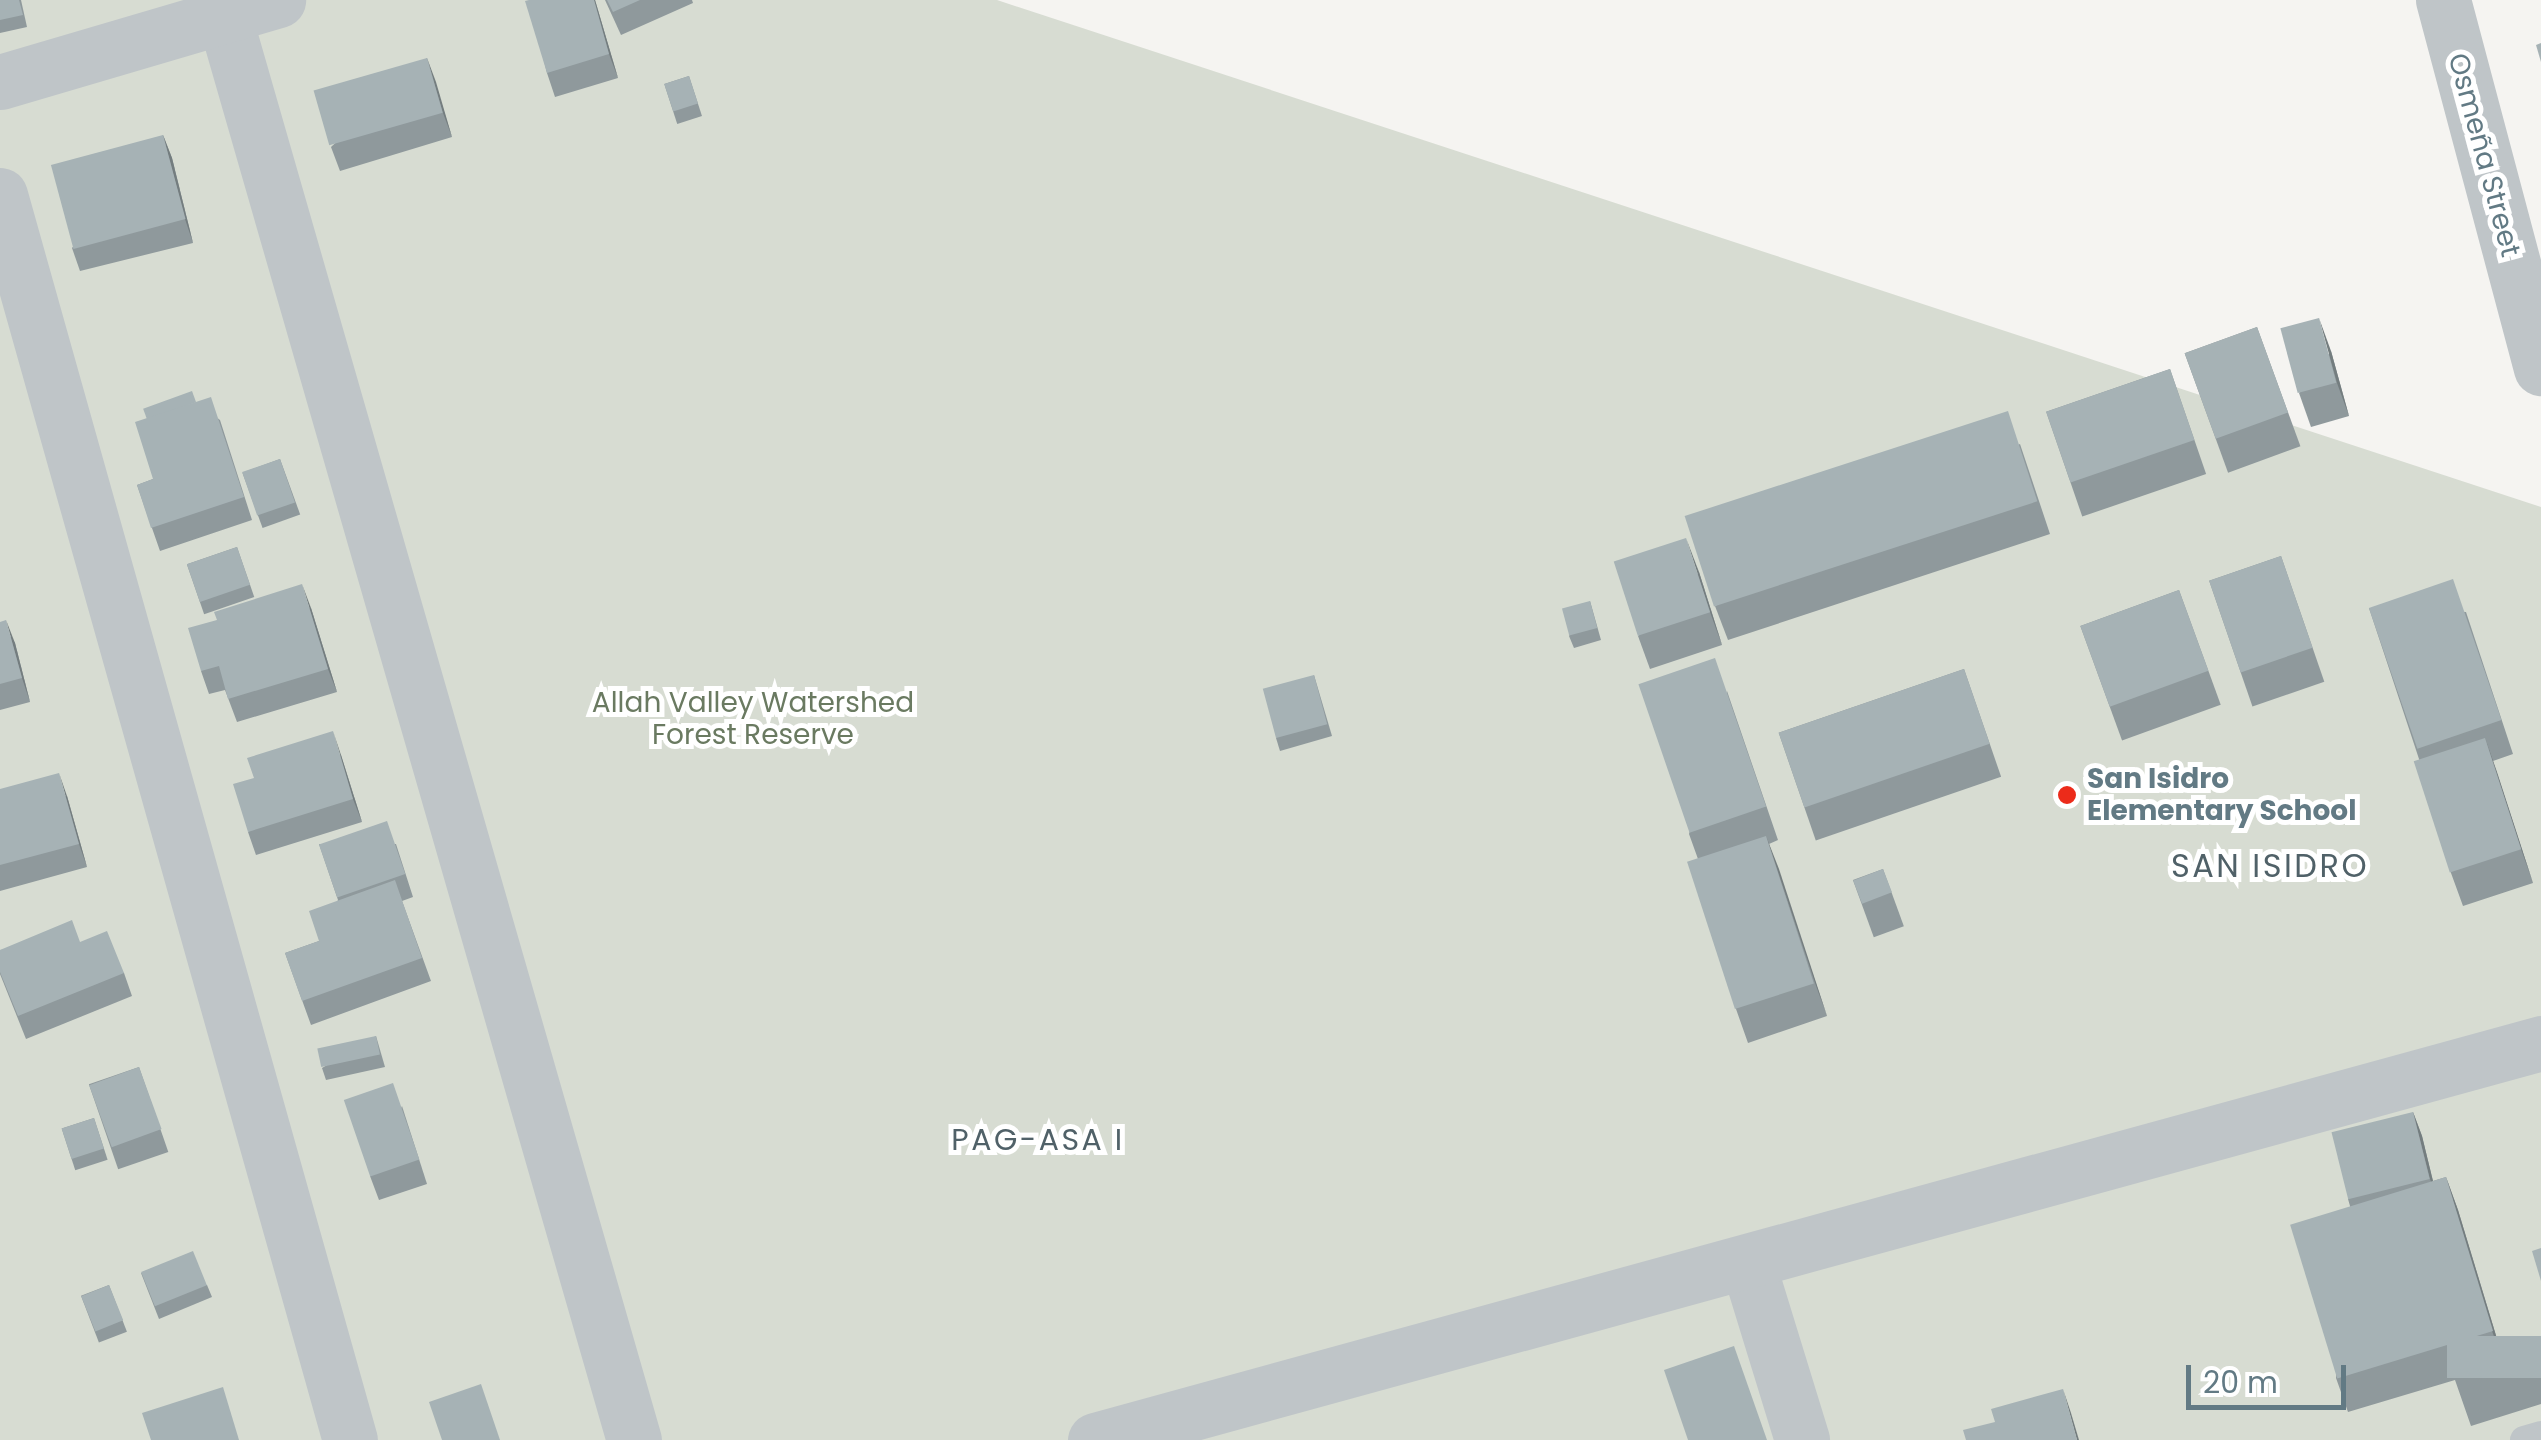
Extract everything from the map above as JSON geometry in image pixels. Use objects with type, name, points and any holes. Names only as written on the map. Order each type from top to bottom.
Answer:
[{"type":"street","points":[[0,82],[278,0]]},
{"type":"street","name":"Osmeña Street","points":[[2443,0],[2541,368]]},
{"type":"street","points":[[224,16],[634,1440]]},
{"type":"street","points":[[0,196],[350,1440]]},
{"type":"street","points":[[1095,1440],[1748,1264],[2541,1042]]},
{"type":"street","points":[[1748,1264],[1802,1440]]},
{"type":"lane","points":[[2524,1440],[2541,1435]]},
{"type":"green space","name":"Allah Valley Watershed Forest Reserve","points":[[0,0],[997,0],[2541,507],[2541,1440],[0,1440]]},
{"type":"building","points":[[0,0],[19,0],[23,15],[0,20]]},
{"type":"building","points":[[594,0],[609,54],[547,73],[525,1]]},
{"type":"building","points":[[607,0],[640,0],[613,12]]},
{"type":"building","points":[[427,58],[443,113],[329,145],[314,91]]},
{"type":"building","points":[[689,76],[698,104],[673,112],[664,84]]},
{"type":"building","points":[[163,135],[186,219],[73,249],[51,165]]},
{"type":"building","points":[[2319,318],[2336,383],[2298,393],[2280,328]]},
{"type":"building","points":[[2257,327],[2288,413],[2216,439],[2185,353]]},
{"type":"building","points":[[2170,369],[2194,440],[2071,483],[2046,412]]},
{"type":"building","points":[[192,391],[196,402],[147,420],[143,409]]},
{"type":"building","points":[[211,397],[244,497],[151,528],[137,485],[153,479],[135,422]]},
{"type":"building","points":[[2008,411],[2037,501],[1714,606],[1685,516]]},
{"type":"building","points":[[280,459],[295,502],[257,516],[242,472]]},
{"type":"building","points":[[1686,538],[1710,612],[1638,636],[1614,561]]},
{"type":"building","points":[[237,547],[250,585],[200,602],[187,564]]},
{"type":"building","points":[[2281,556],[2313,648],[2241,672],[2209,581]]},
{"type":"building","points":[[2453,579],[2502,720],[2417,749],[2369,608]]},
{"type":"building","points":[[302,584],[328,669],[228,699],[219,666],[201,671],[188,628],[217,620],[214,612]]},
{"type":"building","points":[[2179,590],[2208,671],[2110,707],[2080,626]]},
{"type":"building","points":[[1590,601],[1597,628],[1569,636],[1562,609]]},
{"type":"building","points":[[6,620],[22,678],[0,684],[0,622]]},
{"type":"building","points":[[1715,658],[1766,806],[1690,833],[1638,684]]},
{"type":"building","points":[[1964,669],[1990,744],[1804,808],[1779,733]]},
{"type":"building","points":[[1314,675],[1327,724],[1276,738],[1263,689]]},
{"type":"building","points":[[333,731],[353,799],[248,832],[233,784],[254,778],[247,758]]},
{"type":"building","points":[[2485,738],[2521,849],[2450,872],[2414,761]]},
{"type":"building","points":[[59,773],[79,844],[0,865],[0,789]]},
{"type":"building","points":[[387,821],[405,874],[337,897],[319,844]]},
{"type":"building","points":[[1766,836],[1814,983],[1735,1009],[1687,862]]},
{"type":"building","points":[[1883,869],[1892,892],[1862,904],[1853,880]]},
{"type":"building","points":[[395,880],[422,958],[302,1001],[285,953],[319,941],[309,911]]},
{"type":"building","points":[[72,920],[80,942],[107,931],[124,973],[18,1016],[0,972],[0,950]]},
{"type":"building","points":[[376,1036],[380,1055],[321,1067],[317,1048]]},
{"type":"building","points":[[139,1067],[162,1129],[112,1147],[89,1085]]},
{"type":"building","points":[[393,1083],[419,1160],[370,1177],[344,1100]]},
{"type":"building","points":[[2413,1112],[2430,1179],[2348,1199],[2331,1132]]},
{"type":"building","points":[[94,1118],[104,1148],[72,1159],[62,1129]]},
{"type":"building","points":[[2446,1177],[2493,1331],[2337,1379],[2290,1225]]},
{"type":"building","points":[[2541,1248],[2541,1281],[2532,1251]]},
{"type":"building","points":[[193,1251],[207,1285],[155,1306],[141,1272]]},
{"type":"building","points":[[109,1285],[123,1320],[95,1331],[81,1296]]},
{"type":"building","points":[[2447,1336],[2541,1336],[2541,1378],[2447,1378]]},
{"type":"building","points":[[1734,1346],[1767,1440],[1688,1440],[1664,1370]]},
{"type":"building","points":[[481,1384],[500,1440],[442,1440],[429,1402]]},
{"type":"building","points":[[223,1387],[239,1440],[151,1440],[142,1413]]},
{"type":"building","points":[[2063,1389],[2077,1440],[1966,1440],[1963,1430],[1995,1422],[1991,1409]]},
{"type":"place","name":"San Isidro Elementary School","points":[[2067,795]]},
{"type":"district","name":"SAN ISIDRO","points":[[2270,866]]},
{"type":"district","name":"PAG-ASA I","points":[[1038,1140]]}]
